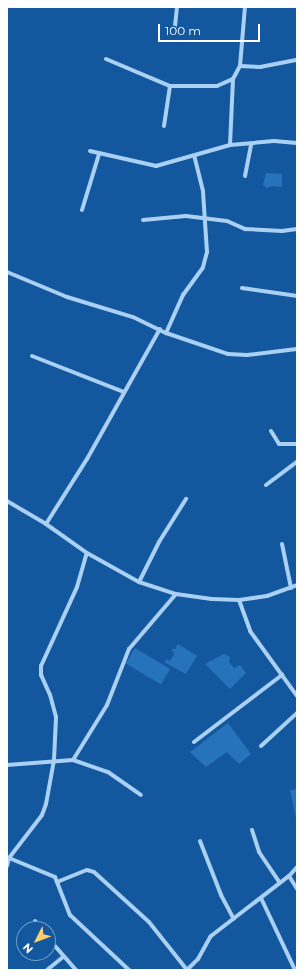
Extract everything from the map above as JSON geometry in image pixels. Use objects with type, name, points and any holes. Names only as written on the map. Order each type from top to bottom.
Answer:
[{"type":"street","points":[[175,26],[177,7]]},
{"type":"street","points":[[230,145],[233,79],[240,66],[245,7]]},
{"type":"street","points":[[106,59],[170,86],[203,88],[217,86],[233,79]]},
{"type":"street","points":[[240,66],[260,67],[297,60]]},
{"type":"street","points":[[164,126],[170,86]]},
{"type":"street","points":[[90,151],[156,166],[230,145],[274,141],[297,144]]},
{"type":"street","points":[[245,176],[251,144]]},
{"type":"street","points":[[82,210],[99,154]]},
{"type":"street","points":[[166,333],[183,295],[203,267],[207,252],[207,218],[194,156]]},
{"type":"street","points":[[143,220],[171,216],[207,218],[227,221],[245,229],[282,231],[297,229]]},
{"type":"street","points":[[7,272],[67,296],[133,317],[166,333],[228,354],[247,355],[297,349]]},
{"type":"street","points":[[242,288],[297,296]]},
{"type":"street","points":[[46,524],[87,459],[160,329]]},
{"type":"street","points":[[32,356],[124,392]]},
{"type":"street","points":[[271,431],[279,444],[297,444]]},
{"type":"street","points":[[266,485],[297,462]]},
{"type":"street","points":[[139,582],[159,542],[186,499]]},
{"type":"street","points":[[7,501],[46,524],[87,553],[139,582],[176,594],[212,600],[239,600],[267,596],[297,585]]},
{"type":"street","points":[[282,544],[291,588]]},
{"type":"street","points":[[7,866],[9,858],[42,815],[54,760],[56,717],[50,695],[41,675],[41,666],[77,587],[87,553]]},
{"type":"street","points":[[73,760],[108,704],[129,649],[176,594]]},
{"type":"street","points":[[239,600],[250,631],[297,696]]},
{"type":"street","points":[[194,742],[282,675]]},
{"type":"street","points":[[261,746],[297,713]]},
{"type":"street","points":[[7,765],[28,765],[54,760],[73,760],[108,772],[141,795]]},
{"type":"street","points":[[252,830],[259,852],[280,883]]},
{"type":"street","points":[[200,841],[220,896],[234,919]]},
{"type":"street","points":[[9,858],[51,874],[57,882],[70,915],[129,970]]},
{"type":"street","points":[[57,882],[87,870],[94,872],[149,922],[187,970],[198,959],[211,936],[289,876],[297,867]]},
{"type":"street","points":[[289,876],[297,888]]},
{"type":"street","points":[[261,898],[295,970]]},
{"type":"street","points":[[56,948],[76,970]]},
{"type":"street","points":[[47,970],[63,957]]},
{"type":"shaded area","points":[[266,173],[282,174],[282,187],[272,186],[267,188],[263,185]]},
{"type":"shaded area","points":[[178,644],[197,656],[186,674],[164,662],[167,659],[170,661],[174,654],[171,649],[175,649]]},
{"type":"shaded area","points":[[135,648],[170,669],[161,685],[126,663]]},
{"type":"shaded area","points":[[224,654],[230,657],[229,662],[234,668],[240,665],[246,673],[230,689],[205,664]]},
{"type":"shaded area","points":[[228,723],[251,754],[239,764],[227,752],[206,767],[190,752]]},
{"type":"shaded area","points":[[297,789],[297,823],[290,790]]}]
